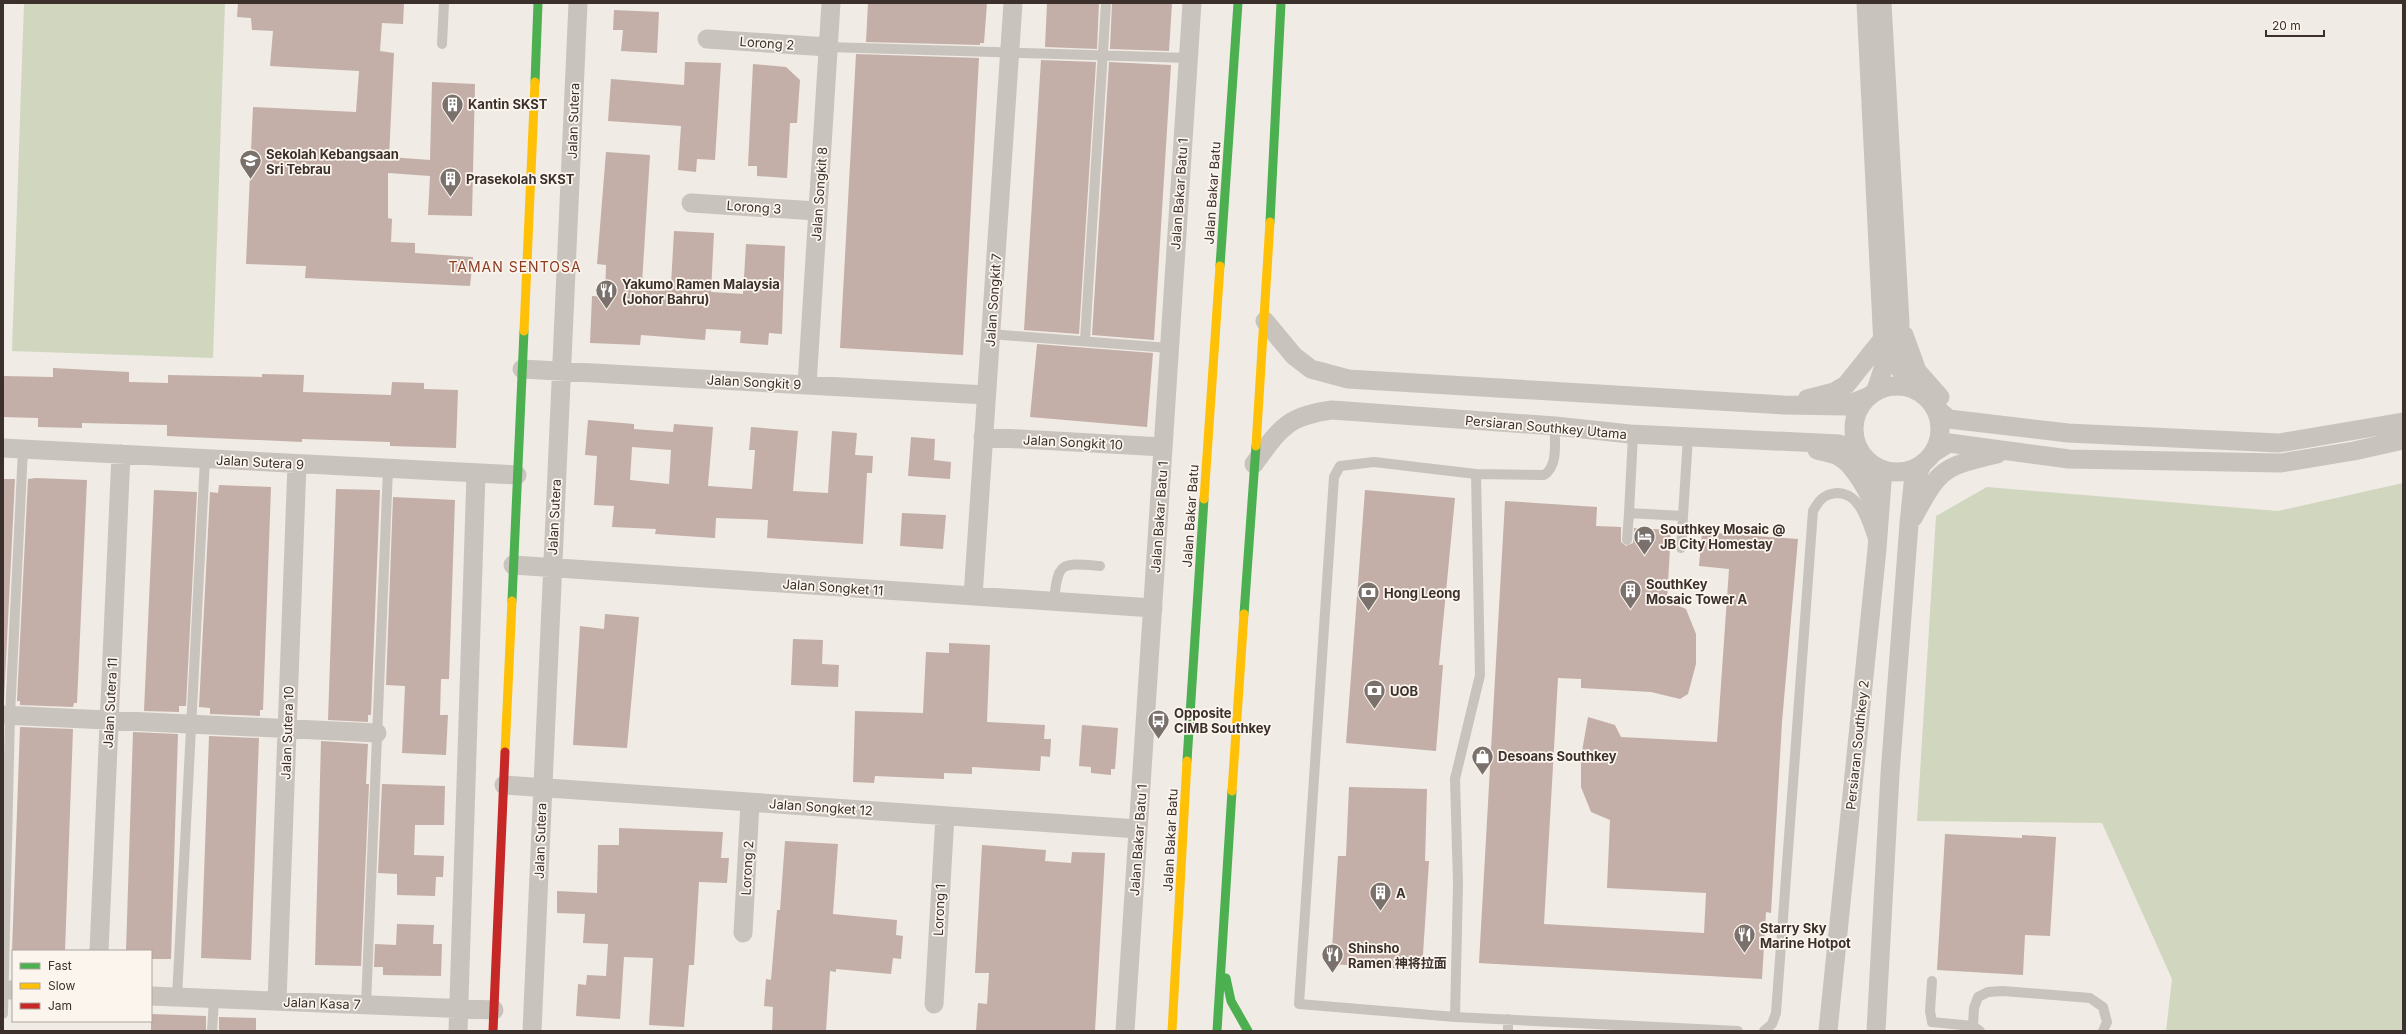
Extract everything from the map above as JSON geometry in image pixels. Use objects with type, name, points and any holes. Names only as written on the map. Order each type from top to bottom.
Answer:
[{"type":"main road","points":[[493,1031],[538,3]]},
{"type":"main road","name":"Jalan Bakar Batu","points":[[1172,1031],[1196,623],[1238,3]]},
{"type":"main road","points":[[1217,1031],[1254,464],[1265,321],[1281,3]]},
{"type":"main road","points":[[1222,960],[1232,1001],[1248,1031]]},
{"type":"main road","points":[[1174,997],[1178,1031]]},
{"type":"street","name":"Jalan Sutera","points":[[532,1031],[551,568],[562,372],[578,3]]},
{"type":"street","name":"Jalan Songkit 8","points":[[807,385],[831,3]]},
{"type":"street","name":"Jalan Songkit 7","points":[[973,596],[1013,3]]},
{"type":"street","name":"Jalan Bakar Batu 1","points":[[1125,1031],[1192,3]]},
{"type":"street","points":[[1866,3],[1884,366],[1872,394],[1859,408],[1854,422],[1855,437],[1864,456],[1881,469],[1895,472],[1909,471],[1949,443],[2006,452],[2069,459],[2281,463],[2354,451],[2403,440]]},
{"type":"street","points":[[1882,3],[1900,322],[1900,368],[1911,387]]},
{"type":"street","name":"Lorong 2","points":[[707,39],[828,47]]},
{"type":"street","name":"Lorong 3","points":[[691,203],[818,211]]},
{"type":"street","points":[[1265,321],[1294,356],[1311,368],[1348,379],[1784,405],[1845,406],[1894,385],[1911,387],[1922,392],[1937,409],[1949,419],[2068,433],[2279,442],[2403,422]]},
{"type":"street","points":[[1900,322],[1917,371],[1944,400],[1978,423]]},
{"type":"street","points":[[1784,405],[1834,392],[1846,385],[1882,340]]},
{"type":"street","name":"Jalan Songkit 9","points":[[522,369],[986,395]]},
{"type":"street","points":[[1876,1031],[1890,774],[1909,524],[1913,484],[1940,439],[1941,424],[1937,409]]},
{"type":"street","name":"Persiaran Southkey Utama","points":[[1254,464],[1289,422],[1314,412],[1332,410],[1555,426],[1633,435],[1839,444],[1864,456]]},
{"type":"street","name":"Jalan Songkit 10","points":[[983,436],[1163,448]]},
{"type":"street","points":[[1797,443],[1839,456],[1865,486],[1879,517]]},
{"type":"street","name":"Jalan Sutera 9","points":[[3,448],[517,475]]},
{"type":"street","points":[[1909,524],[1934,480],[1948,468],[2006,452]]},
{"type":"street","name":"Jalan Sutera 11","points":[[99,950],[121,454]]},
{"type":"street","name":"Persiaran Southkey 2","points":[[1828,1031],[1877,548],[1882,482],[1864,456]]},
{"type":"street","name":"Jalan Sutera 10","points":[[277,1001],[297,464]]},
{"type":"street","points":[[458,1031],[476,474]]},
{"type":"street","name":"Jalan Songket 11","points":[[513,565],[1153,608]]},
{"type":"street","points":[[7,715],[109,722],[191,723],[287,729],[377,732]]},
{"type":"street","name":"Jalan Songket 12","points":[[504,785],[1138,829]]},
{"type":"street","name":"Lorong 2","points":[[744,933],[750,802]]},
{"type":"street","name":"Lorong 1","points":[[934,1004],[945,816]]},
{"type":"street","name":"Jalan Kasa 7","points":[[152,996],[494,1010]]},
{"type":"lane","points":[[442,44],[444,3]]},
{"type":"lane","points":[[1085,340],[1106,3]]},
{"type":"lane","points":[[828,47],[1188,58]]},
{"type":"lane","points":[[990,334],[1085,340],[1169,348]]},
{"type":"lane","points":[[1555,426],[1553,462],[1549,472],[1544,475],[1476,474],[1374,462],[1340,466],[1334,477],[1299,1004],[1455,1017],[1738,1031]]},
{"type":"lane","points":[[1627,540],[1633,435]]},
{"type":"lane","points":[[1681,548],[1688,437]]},
{"type":"lane","points":[[3,1014],[7,990],[7,715],[23,449]]},
{"type":"lane","points":[[177,997],[205,459]]},
{"type":"lane","points":[[366,1005],[388,469]]},
{"type":"lane","points":[[1455,1017],[1458,884],[1455,779],[1480,675],[1476,474]]},
{"type":"lane","points":[[1764,1031],[1772,1024],[1776,1013],[1813,511],[1820,500],[1830,494],[1840,493],[1853,498],[1859,506],[1877,548]]},
{"type":"lane","points":[[1628,513],[1683,516]]},
{"type":"lane","points":[[1054,601],[1056,576],[1064,567],[1072,564],[1100,566]]},
{"type":"lane","points":[[1932,981],[1930,1011],[1932,1022],[1976,1029],[1974,1008],[1978,997],[1988,992],[2003,991],[2090,998],[2103,1007],[2106,1022],[2103,1031]]},
{"type":"lane","points":[[212,1031],[214,998]]},
{"type":"lane","points":[[1508,1019],[1508,1031]]},
{"type":"green space","points":[[24,3],[225,3],[213,358],[12,351]]},
{"type":"green space","points":[[2403,483],[2403,1031],[2166,1031],[2172,979],[2102,823],[1917,821],[1936,516],[1987,487],[2278,511]]},
{"type":"building","points":[[238,3],[404,3],[403,24],[382,23],[380,51],[394,53],[389,157],[430,160],[432,82],[475,84],[472,216],[428,215],[430,176],[388,173],[388,218],[392,219],[391,242],[415,243],[415,253],[473,257],[470,286],[305,278],[306,266],[246,264],[253,107],[356,112],[359,71],[270,66],[273,31],[252,30],[251,18],[237,17]]},
{"type":"building","points":[[868,3],[987,3],[984,43],[980,43],[980,45],[866,42]]},
{"type":"building","points":[[1047,3],[1099,3],[1097,49],[1045,47]]},
{"type":"building","points":[[1112,3],[1172,3],[1169,51],[1110,49]]},
{"type":"building","points":[[614,10],[659,12],[657,53],[621,51],[623,30],[613,30]]},
{"type":"building","points":[[856,54],[979,58],[963,355],[840,348]]},
{"type":"building","points":[[1041,60],[1096,62],[1079,334],[1024,330]]},
{"type":"building","points":[[685,62],[721,63],[715,160],[697,159],[696,172],[678,170],[681,126],[608,121],[611,79],[684,85]]},
{"type":"building","points":[[1109,62],[1171,65],[1154,340],[1092,335]]},
{"type":"building","points":[[753,64],[786,67],[800,80],[797,123],[790,123],[787,178],[757,176],[757,166],[748,166]]},
{"type":"building","points":[[606,152],[650,155],[642,283],[671,285],[674,231],[714,233],[711,292],[743,294],[746,244],[785,246],[782,334],[769,333],[768,345],[740,343],[741,331],[706,329],[705,340],[641,335],[640,345],[590,343],[592,296],[605,297],[606,265],[597,264]]},
{"type":"building","points":[[1037,344],[1153,353],[1147,427],[1030,417]]},
{"type":"building","points":[[53,368],[129,372],[129,382],[168,383],[168,375],[262,377],[262,374],[304,375],[303,392],[391,395],[392,382],[424,383],[424,389],[458,390],[456,448],[390,446],[390,442],[302,439],[302,442],[167,436],[167,425],[82,423],[82,428],[38,427],[38,418],[3,417],[3,376],[53,377]]},
{"type":"building","points":[[588,420],[634,424],[634,429],[673,432],[674,424],[713,427],[708,486],[752,489],[755,450],[749,450],[751,427],[798,431],[793,491],[828,493],[832,431],[857,433],[855,455],[873,456],[872,473],[867,473],[863,544],[767,538],[768,520],[716,518],[715,538],[655,534],[656,529],[612,527],[614,506],[594,505],[597,456],[585,455]],"holes":[[[632,447],[671,450],[669,484],[630,480]]]},
{"type":"building","points":[[911,437],[935,439],[934,460],[951,462],[950,479],[908,476]]},
{"type":"building","points":[[3,479],[15,479],[4,701],[3,701]]},
{"type":"building","points":[[28,479],[87,480],[77,703],[74,703],[73,707],[20,705],[20,701],[17,701]]},
{"type":"building","points":[[219,485],[271,487],[263,710],[260,710],[260,716],[210,714],[210,708],[199,707],[210,492],[218,493]]},
{"type":"building","points":[[336,489],[380,490],[371,715],[368,715],[368,722],[328,720]]},
{"type":"building","points":[[154,490],[197,492],[186,706],[179,706],[179,712],[144,711]]},
{"type":"building","points":[[1365,490],[1455,498],[1439,665],[1443,665],[1436,751],[1346,743]]},
{"type":"building","points":[[393,497],[455,500],[449,679],[441,679],[440,715],[448,715],[446,755],[402,753],[405,686],[386,685]]},
{"type":"building","points":[[1505,501],[1597,507],[1596,526],[1621,527],[1621,542],[1626,546],[1633,543],[1634,528],[1671,530],[1667,601],[1686,609],[1696,634],[1696,664],[1688,694],[1680,699],[1651,692],[1581,688],[1581,679],[1558,678],[1544,924],[1704,933],[1706,893],[1607,888],[1610,820],[1591,812],[1581,787],[1581,757],[1588,717],[1615,725],[1621,737],[1717,742],[1729,569],[1699,566],[1702,532],[1798,539],[1782,722],[1771,913],[1766,912],[1762,979],[1479,963]]},
{"type":"building","points":[[902,513],[946,515],[943,549],[900,546]]},
{"type":"building","points":[[605,614],[639,617],[627,748],[573,745],[580,626],[604,629]]},
{"type":"building","points":[[793,639],[823,640],[822,664],[839,665],[838,687],[791,685]]},
{"type":"building","points":[[949,643],[990,645],[987,722],[1045,725],[1044,739],[1051,739],[1050,757],[1041,756],[1040,771],[972,767],[972,774],[944,773],[944,779],[875,776],[874,783],[853,782],[855,711],[923,713],[926,652],[949,653]]},
{"type":"building","points":[[1082,725],[1118,728],[1115,769],[1111,769],[1111,775],[1091,773],[1091,767],[1079,766]]},
{"type":"building","points":[[20,727],[73,729],[65,950],[12,950]]},
{"type":"building","points":[[133,732],[178,734],[171,959],[152,959],[152,950],[126,950]]},
{"type":"building","points":[[209,736],[259,738],[251,960],[201,958]]},
{"type":"building","points":[[321,741],[368,744],[366,784],[369,784],[361,966],[315,965]]},
{"type":"building","points":[[382,784],[445,786],[444,825],[415,825],[414,855],[444,856],[443,877],[436,877],[435,896],[397,895],[397,874],[378,873]]},
{"type":"building","name":"A","points":[[1349,787],[1427,789],[1425,861],[1429,861],[1422,970],[1331,964],[1338,856],[1346,856]]},
{"type":"building","points":[[619,828],[723,832],[721,858],[729,858],[727,883],[699,882],[694,965],[689,965],[684,1027],[649,1025],[653,958],[624,957],[620,1019],[576,1016],[578,984],[586,985],[587,975],[606,976],[608,944],[583,943],[585,914],[557,913],[557,891],[597,893],[598,845],[619,845]]},
{"type":"building","points":[[1945,834],[2022,838],[2022,835],[2056,837],[2050,936],[2025,935],[2023,975],[1937,970]]},
{"type":"building","points":[[785,841],[838,844],[833,914],[897,920],[896,935],[903,936],[901,959],[893,958],[891,974],[836,969],[836,972],[830,971],[826,1031],[772,1031],[773,1007],[764,1006],[766,979],[771,980],[777,910],[780,910]]},
{"type":"building","points":[[982,845],[1046,850],[1045,861],[1071,863],[1072,852],[1105,853],[1095,1031],[976,1031],[978,1003],[987,1004],[989,973],[975,973]]},
{"type":"building","points":[[397,924],[434,925],[433,944],[442,944],[441,976],[383,975],[383,967],[374,967],[375,944],[396,945]]},
{"type":"building","points":[[152,1014],[206,1016],[206,1031],[151,1031]]},
{"type":"building","points":[[219,1017],[256,1018],[256,1031],[219,1031]]},
{"type":"traffic: fast","points":[[535,82],[538,3]]},
{"type":"traffic: fast","points":[[1220,266],[1238,3]]},
{"type":"traffic: fast","points":[[1270,222],[1281,3]]},
{"type":"traffic: fast","points":[[512,601],[524,331]]},
{"type":"traffic: fast","points":[[1244,614],[1256,446]]},
{"type":"traffic: fast","points":[[1187,761],[1204,499]]},
{"type":"traffic: fast","points":[[1217,1031],[1232,791]]},
{"type":"traffic: fast","points":[[1226,978],[1231,1001],[1248,1031]]},
{"type":"traffic: slow","points":[[524,331],[535,82]]},
{"type":"traffic: slow","points":[[1256,446],[1270,222]]},
{"type":"traffic: slow","points":[[1204,499],[1220,266]]},
{"type":"traffic: slow","points":[[505,752],[512,601]]},
{"type":"traffic: slow","points":[[1232,791],[1244,614]]},
{"type":"traffic: slow","points":[[1172,1031],[1187,761]]},
{"type":"traffic: jam","points":[[493,1031],[505,752]]},
{"type":"place","name":"Kantin SKST","points":[[453,124]]},
{"type":"place","name":"Sekolah Kebangsaan Sri Tebrau","points":[[251,180]]},
{"type":"place","name":"Prasekolah SKST","points":[[451,198]]},
{"type":"place","name":"Yakumo Ramen Malaysia (Johor Bahru)","points":[[607,310]]},
{"type":"place","name":"Southkey Mosaic @ JB City Homestay","points":[[1645,556]]},
{"type":"place","name":"SouthKey Mosaic Tower A","points":[[1630,610]]},
{"type":"place","name":"Hong Leong","points":[[1368,612]]},
{"type":"place","name":"UOB","points":[[1374,710]]},
{"type":"place","name":"Opposite CIMB Southkey","points":[[1158,740]]},
{"type":"place","name":"Desoans Southkey","points":[[1482,776]]},
{"type":"place","name":"A","points":[[1380,912]]},
{"type":"place","name":"Starry Sky Marine Hotpot","points":[[1745,954]]},
{"type":"place","name":"Shinsho Ramen 神将拉面","points":[[1333,974]]},
{"type":"district","name":"TAMAN SENTOSA","points":[[515,266]]}]
